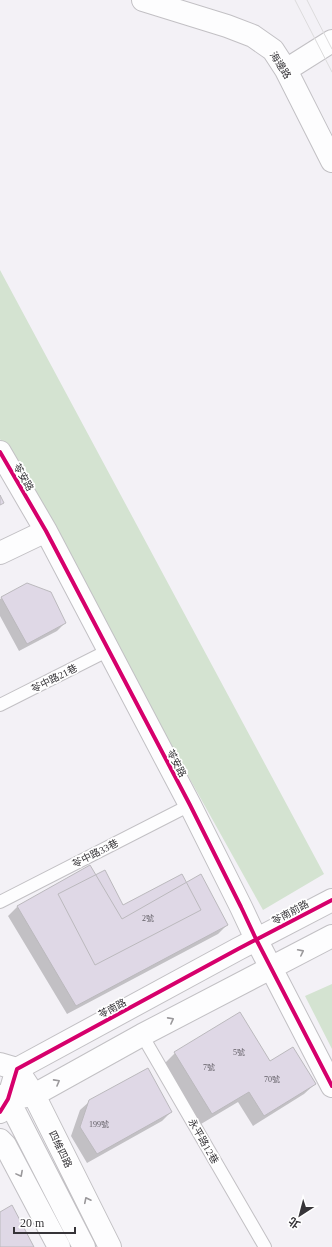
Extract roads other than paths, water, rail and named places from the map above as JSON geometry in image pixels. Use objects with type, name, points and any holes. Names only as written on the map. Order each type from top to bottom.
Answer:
[{"type":"street","name":"海邊路","points":[[143,0],[227,26],[253,36],[273,50],[286,70],[332,161]]},
{"type":"street","points":[[286,70],[332,41]]},
{"type":"street","name":"苓安路","points":[[0,452],[46,531],[109,650],[190,805],[242,907],[256,940],[332,1086]]},
{"type":"street","points":[[0,553],[46,531]]},
{"type":"street","name":"苓南前路","points":[[256,940],[332,900]]},
{"type":"street","points":[[3,1102],[34,1095],[142,1035],[332,936]]},
{"type":"street","name":"苓南路","points":[[8,1066],[256,940]]},
{"type":"street","points":[[8,1066],[3,1102],[84,1247]]},
{"type":"street","name":"四維四路","points":[[8,1066],[34,1095],[110,1247]]},
{"type":"street","points":[[0,1140],[5,1146],[59,1247]]},
{"type":"lane","name":"苓中路21巷","points":[[0,705],[109,650]]},
{"type":"lane","name":"苓中路33巷","points":[[0,902],[190,805]]},
{"type":"lane","name":"永平路12巷","points":[[142,1035],[265,1247]]},
{"type":"tram line","points":[[295,0],[332,72]]},
{"type":"tram line","points":[[307,0],[332,49]]}]
